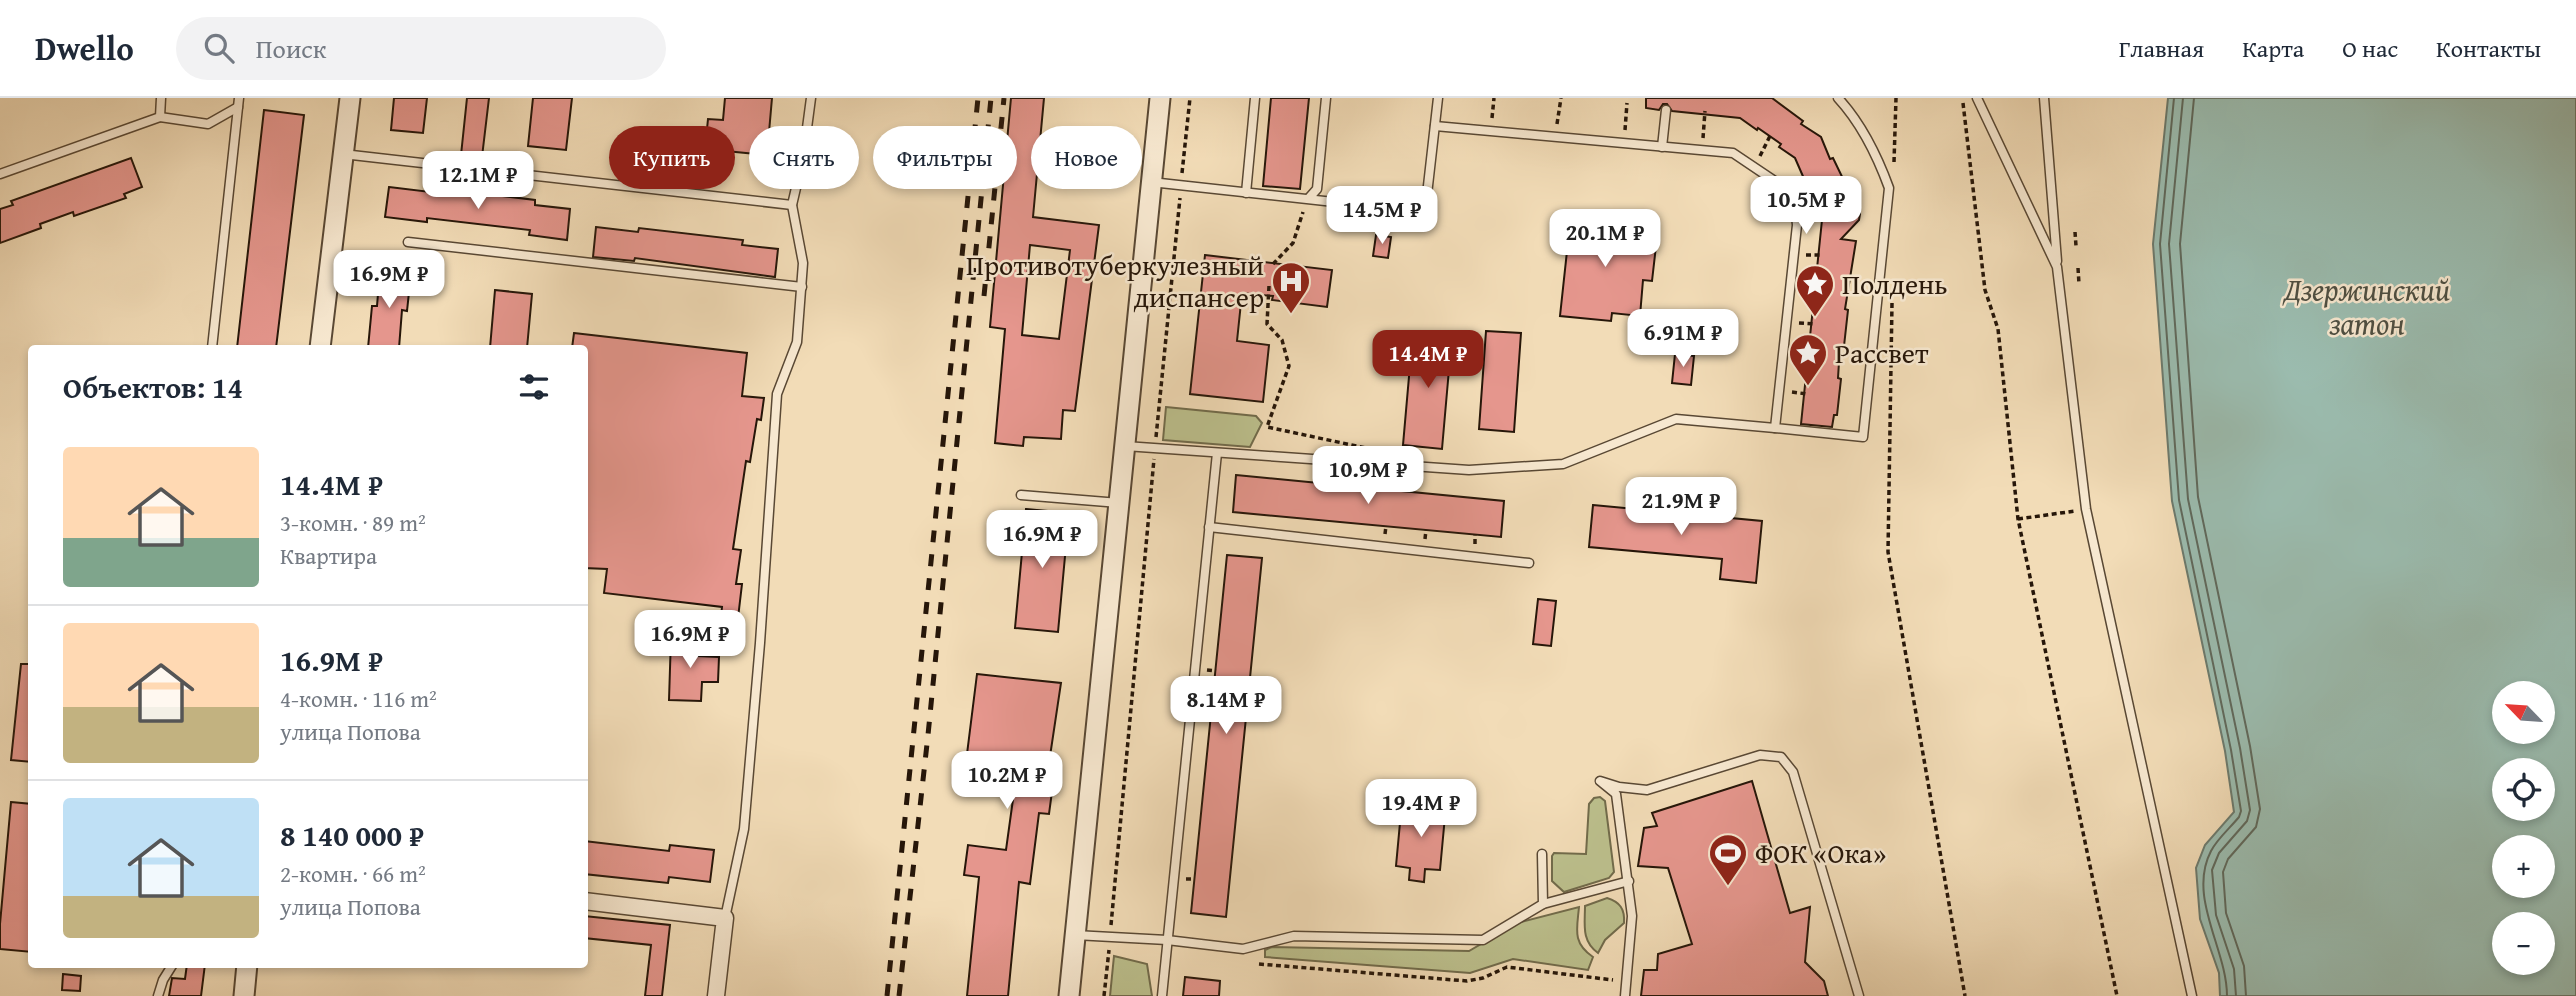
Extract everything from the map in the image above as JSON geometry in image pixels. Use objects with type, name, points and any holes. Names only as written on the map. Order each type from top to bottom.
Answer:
[{"type":"street","points":[[320,345],[350,98]]},
{"type":"street","points":[[1069,996],[1160,98]]},
{"type":"street","points":[[588,901],[725,918],[716,996]]},
{"type":"street","points":[[244,996],[247,968]]},
{"type":"lane","points":[[160,117],[161,98]]},
{"type":"lane","points":[[725,918],[744,829],[761,643],[778,394],[797,342],[803,263],[792,205],[803,158],[811,98]]},
{"type":"lane","points":[[1246,193],[1255,98]]},
{"type":"lane","points":[[1309,198],[1317,189],[1326,98]]},
{"type":"lane","points":[[1151,182],[1425,212],[1438,98]]},
{"type":"lane","points":[[1125,446],[1469,470],[1563,464],[1676,419],[1863,437],[1889,188],[1876,153],[1838,98]]},
{"type":"lane","points":[[1977,98],[2057,267]]},
{"type":"lane","points":[[2045,98],[2057,267],[2086,509],[2192,996]]},
{"type":"lane","points":[[0,174],[160,117],[208,124],[238,103]]},
{"type":"lane","points":[[212,345],[238,103]]},
{"type":"lane","points":[[1662,147],[1666,110]]},
{"type":"lane","points":[[1435,126],[1733,153],[1794,194],[1797,225],[1776,428]]},
{"type":"lane","points":[[343,154],[792,205]]},
{"type":"lane","points":[[408,242],[802,287]]},
{"type":"lane","points":[[1162,996],[1216,453]]},
{"type":"lane","points":[[1021,495],[1119,503]]},
{"type":"lane","points":[[1209,527],[1529,563]]},
{"type":"lane","points":[[1625,996],[1632,916],[1629,881],[1616,794],[1600,780],[1619,787],[1647,790],[1760,755],[1781,757],[1793,772],[1859,996]]},
{"type":"lane","points":[[1542,853],[1543,904]]},
{"type":"lane","points":[[1075,935],[1167,940],[1243,949],[1294,936],[1483,940],[1543,904],[1629,881]]},
{"type":"lane","points":[[158,996],[170,968]]},
{"type":"path","points":[[1104,996],[1190,98]]},
{"type":"path","points":[[1491,131],[1494,98]]},
{"type":"path","points":[[1556,137],[1561,98]]},
{"type":"path","points":[[1894,167],[1896,98]]},
{"type":"path","points":[[1963,98],[1985,290],[1998,329],[2018,519],[2117,996]]},
{"type":"path","points":[[1623,143],[1627,103]]},
{"type":"path","points":[[1702,150],[1705,111]]},
{"type":"path","points":[[1755,168],[1770,136]]},
{"type":"path","points":[[1273,264],[1293,243],[1309,198]]},
{"type":"path","points":[[2075,232],[2076,246]]},
{"type":"path","points":[[2078,268],[2079,284]]},
{"type":"path","points":[[1269,286],[1267,324],[1282,340],[1289,366],[1267,427],[1375,450]]},
{"type":"path","points":[[1892,291],[1888,552],[1965,996]]},
{"type":"path","points":[[2018,519],[2086,509]]},
{"type":"path","points":[[1259,964],[1467,981],[1483,978],[1507,967],[1626,982]]},
{"type":"green space","points":[[1166,407],[1256,416],[1262,423],[1250,447],[1163,440]]},
{"type":"green space","points":[[1600,797],[1605,801],[1614,872],[1609,878],[1564,892],[1552,881],[1552,856],[1554,853],[1586,854],[1589,804],[1594,798]]},
{"type":"green space","points":[[1607,898],[1621,907],[1624,923],[1605,940],[1598,953],[1586,938],[1585,906]]},
{"type":"green space","points":[[1579,907],[1577,935],[1586,952],[1593,957],[1588,970],[1513,959],[1470,973],[1265,957],[1265,950],[1272,947],[1469,951],[1517,923]]},
{"type":"green space","points":[[1114,956],[1147,964],[1152,996],[1110,996]]},
{"type":"water","name":"Дзержинский затон","points":[[2168,98],[2576,98],[2576,996],[2220,996],[2219,973],[2200,919],[2196,868],[2205,845],[2234,812],[2225,751],[2172,501],[2153,244]]},
{"type":"building","points":[[394,98],[427,98],[423,133],[391,130]]},
{"type":"building","points":[[467,98],[489,98],[482,157],[461,155]]},
{"type":"building","points":[[533,98],[572,98],[566,150],[528,146]]},
{"type":"building","points":[[725,98],[772,98],[770,126],[749,126],[749,153],[735,152],[735,126],[707,126],[708,119],[723,120]]},
{"type":"building","points":[[1011,98],[1044,98],[1041,126],[1031,126],[1031,189],[1036,189],[1033,217],[1099,225],[1075,411],[1063,410],[1061,439],[1024,437],[1023,446],[995,443],[1005,329],[990,327],[1003,189],[1017,189],[1017,126],[1008,126]],"holes":[[[1030,245],[1070,250],[1059,339],[1022,335]]]},
{"type":"building","points":[[1271,98],[1309,98],[1300,189],[1263,186]]},
{"type":"building","points":[[1646,98],[1772,98],[1803,121],[1801,124],[1821,137],[1830,159],[1833,158],[1860,214],[1859,220],[1841,239],[1856,241],[1845,309],[1848,310],[1844,346],[1841,346],[1839,362],[1838,378],[1841,379],[1837,415],[1834,415],[1832,427],[1801,424],[1822,220],[1795,158],[1779,147],[1781,144],[1740,118],[1672,111],[1667,104],[1663,104],[1659,110],[1646,108]]},
{"type":"building","points":[[264,110],[304,115],[276,345],[237,345]]},
{"type":"building","points":[[131,158],[142,187],[124,194],[126,198],[74,216],[73,212],[40,224],[41,228],[0,243],[0,209],[13,205],[11,201]]},
{"type":"building","points":[[389,187],[430,192],[431,187],[535,200],[535,205],[570,209],[567,240],[529,235],[530,230],[427,218],[427,222],[385,217]]},
{"type":"building","points":[[1571,214],[1622,220],[1621,229],[1648,232],[1647,245],[1656,246],[1652,281],[1643,280],[1640,316],[1612,313],[1611,321],[1560,316]]},
{"type":"building","points":[[596,227],[638,232],[639,228],[743,240],[742,245],[778,249],[775,277],[635,258],[634,261],[593,257]]},
{"type":"building","points":[[1376,235],[1391,237],[1388,258],[1373,256]]},
{"type":"building","points":[[1205,255],[1332,270],[1327,307],[1242,293],[1237,341],[1269,345],[1263,402],[1190,394]]},
{"type":"building","points":[[380,270],[411,273],[407,311],[402,310],[399,345],[368,345],[372,306],[377,306]]},
{"type":"building","points":[[495,290],[532,294],[527,345],[490,345]]},
{"type":"building","points":[[1413,331],[1452,335],[1442,449],[1403,445]]},
{"type":"building","points":[[1486,331],[1521,333],[1514,432],[1479,429]]},
{"type":"building","points":[[574,333],[747,353],[742,396],[764,398],[761,420],[757,419],[750,462],[746,461],[733,549],[741,550],[736,584],[742,584],[738,618],[721,616],[722,607],[604,593],[607,569],[588,568],[588,345],[572,345]]},
{"type":"building","points":[[1675,354],[1694,356],[1691,385],[1672,383]]},
{"type":"building","points":[[1236,475],[1504,501],[1501,537],[1233,512]]},
{"type":"building","points":[[1593,505],[1762,521],[1756,583],[1720,579],[1722,559],[1589,547]]},
{"type":"building","points":[[1026,509],[1069,513],[1058,632],[1015,628]]},
{"type":"building","points":[[1227,555],[1262,558],[1226,917],[1191,913]]},
{"type":"building","points":[[1538,599],[1556,601],[1551,646],[1533,644]]},
{"type":"building","points":[[671,637],[698,638],[698,656],[719,657],[718,682],[702,682],[701,701],[669,700]]},
{"type":"building","points":[[21,664],[28,664],[28,762],[11,760]]},
{"type":"building","points":[[977,674],[1061,683],[1046,783],[1053,784],[1049,814],[1039,813],[1030,884],[1019,882],[1008,996],[967,996],[979,877],[964,875],[968,845],[1006,850],[1014,792],[963,786]]},
{"type":"building","name":"ФОК «Ока»","points":[[1752,781],[1790,913],[1810,907],[1805,962],[1824,981],[1828,996],[1641,996],[1644,970],[1657,970],[1658,954],[1692,944],[1668,868],[1638,866],[1644,828],[1657,826],[1652,813]]},
{"type":"building","points":[[1425,798],[1436,803],[1441,816],[1445,816],[1440,870],[1425,869],[1424,882],[1409,880],[1410,868],[1396,866],[1401,812],[1407,812],[1418,799]]},
{"type":"building","points":[[11,802],[28,804],[28,952],[0,949]]},
{"type":"building","points":[[588,841],[669,851],[670,845],[714,850],[710,882],[669,877],[668,883],[588,874]]},
{"type":"building","points":[[588,916],[670,925],[662,996],[645,996],[651,945],[588,938]]},
{"type":"building","points":[[186,968],[204,968],[201,996],[169,996],[172,978],[185,979]]},
{"type":"building","points":[[63,974],[81,976],[80,991],[62,990]]},
{"type":"building","points":[[1185,977],[1220,981],[1219,996],[1183,996]]},
{"type":"railway","points":[[887,996],[978,98]]},
{"type":"railway","points":[[899,996],[928,735],[991,98]]},
{"type":"railway","points":[[984,296],[1004,98]]},
{"type":"place","name":"Противотуберкулезный диспансер","points":[[1291,315]]},
{"type":"place","name":"Полдень","points":[[1815,318]]},
{"type":"place","name":"Рассвет","points":[[1808,387]]},
{"type":"place","name":"ФОК «Ока»","points":[[1728,887]]}]
